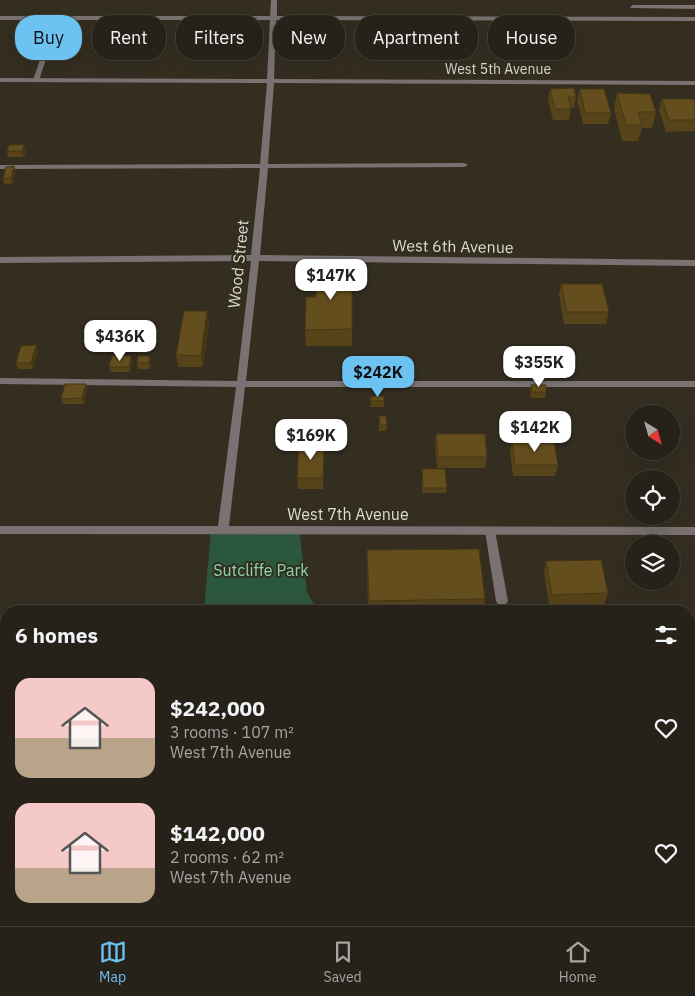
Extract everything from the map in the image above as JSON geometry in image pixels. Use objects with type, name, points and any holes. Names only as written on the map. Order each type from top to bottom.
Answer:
[{"type":"street","name":"Wood Street","points":[[273,15],[274,0]]},
{"type":"street","points":[[638,0],[646,7]]},
{"type":"street","points":[[634,7],[695,7]]},
{"type":"street","points":[[0,18],[15,18]]},
{"type":"street","points":[[82,18],[273,18]]},
{"type":"street","name":"Wood Street","points":[[224,530],[272,80],[273,18]]},
{"type":"street","points":[[345,18],[695,19]]},
{"type":"street","points":[[36,80],[43,60]]},
{"type":"street","name":"West 5th Avenue","points":[[0,80],[695,83]]},
{"type":"street","points":[[0,167],[464,165]]},
{"type":"street","name":"West 6th Avenue","points":[[0,260],[254,258],[695,263]]},
{"type":"street","points":[[0,381],[240,384],[695,384]]},
{"type":"street","name":"West 7th Avenue","points":[[0,530],[695,531]]},
{"type":"street","points":[[490,531],[502,601]]},
{"type":"green space","name":"Sutcliffe Park","points":[[211,530],[299,530],[307,592],[315,605],[205,605]]},
{"type":"building","points":[[574,88],[576,97],[568,97],[571,109],[555,109],[550,89]]},
{"type":"building","points":[[580,89],[604,89],[611,113],[585,113]]},
{"type":"building","points":[[617,93],[650,94],[656,112],[638,112],[642,125],[626,125]]},
{"type":"building","points":[[662,99],[694,99],[695,120],[669,120]]},
{"type":"building","points":[[9,145],[24,145],[22,151],[7,151]]},
{"type":"building","points":[[14,166],[11,178],[3,178],[6,167]]},
{"type":"building","points":[[317,268],[352,268],[352,329],[305,330],[306,297],[316,297]]},
{"type":"building","points":[[561,284],[602,284],[609,312],[567,312]]},
{"type":"building","points":[[184,311],[207,311],[201,356],[176,355]]},
{"type":"building","points":[[36,345],[31,363],[16,363],[21,346]]},
{"type":"building","points":[[112,356],[131,356],[129,367],[109,367]]},
{"type":"building","points":[[138,356],[150,356],[148,363],[137,363]]},
{"type":"building","points":[[65,384],[86,384],[82,398],[61,399]]},
{"type":"building","points":[[531,385],[546,385],[546,392],[532,392]]},
{"type":"building","points":[[371,396],[384,396],[384,401],[371,401]]},
{"type":"building","points":[[379,416],[386,416],[387,425],[380,425]]},
{"type":"building","points":[[436,434],[485,434],[487,457],[438,457]]},
{"type":"building","points":[[512,441],[554,442],[558,465],[515,465]]},
{"type":"building","points":[[299,443],[324,443],[323,478],[297,478]]},
{"type":"building","points":[[422,469],[445,469],[447,488],[423,488]]},
{"type":"building","points":[[479,549],[485,599],[369,601],[367,550]]},
{"type":"building","points":[[601,560],[608,593],[552,595],[546,561]]}]
